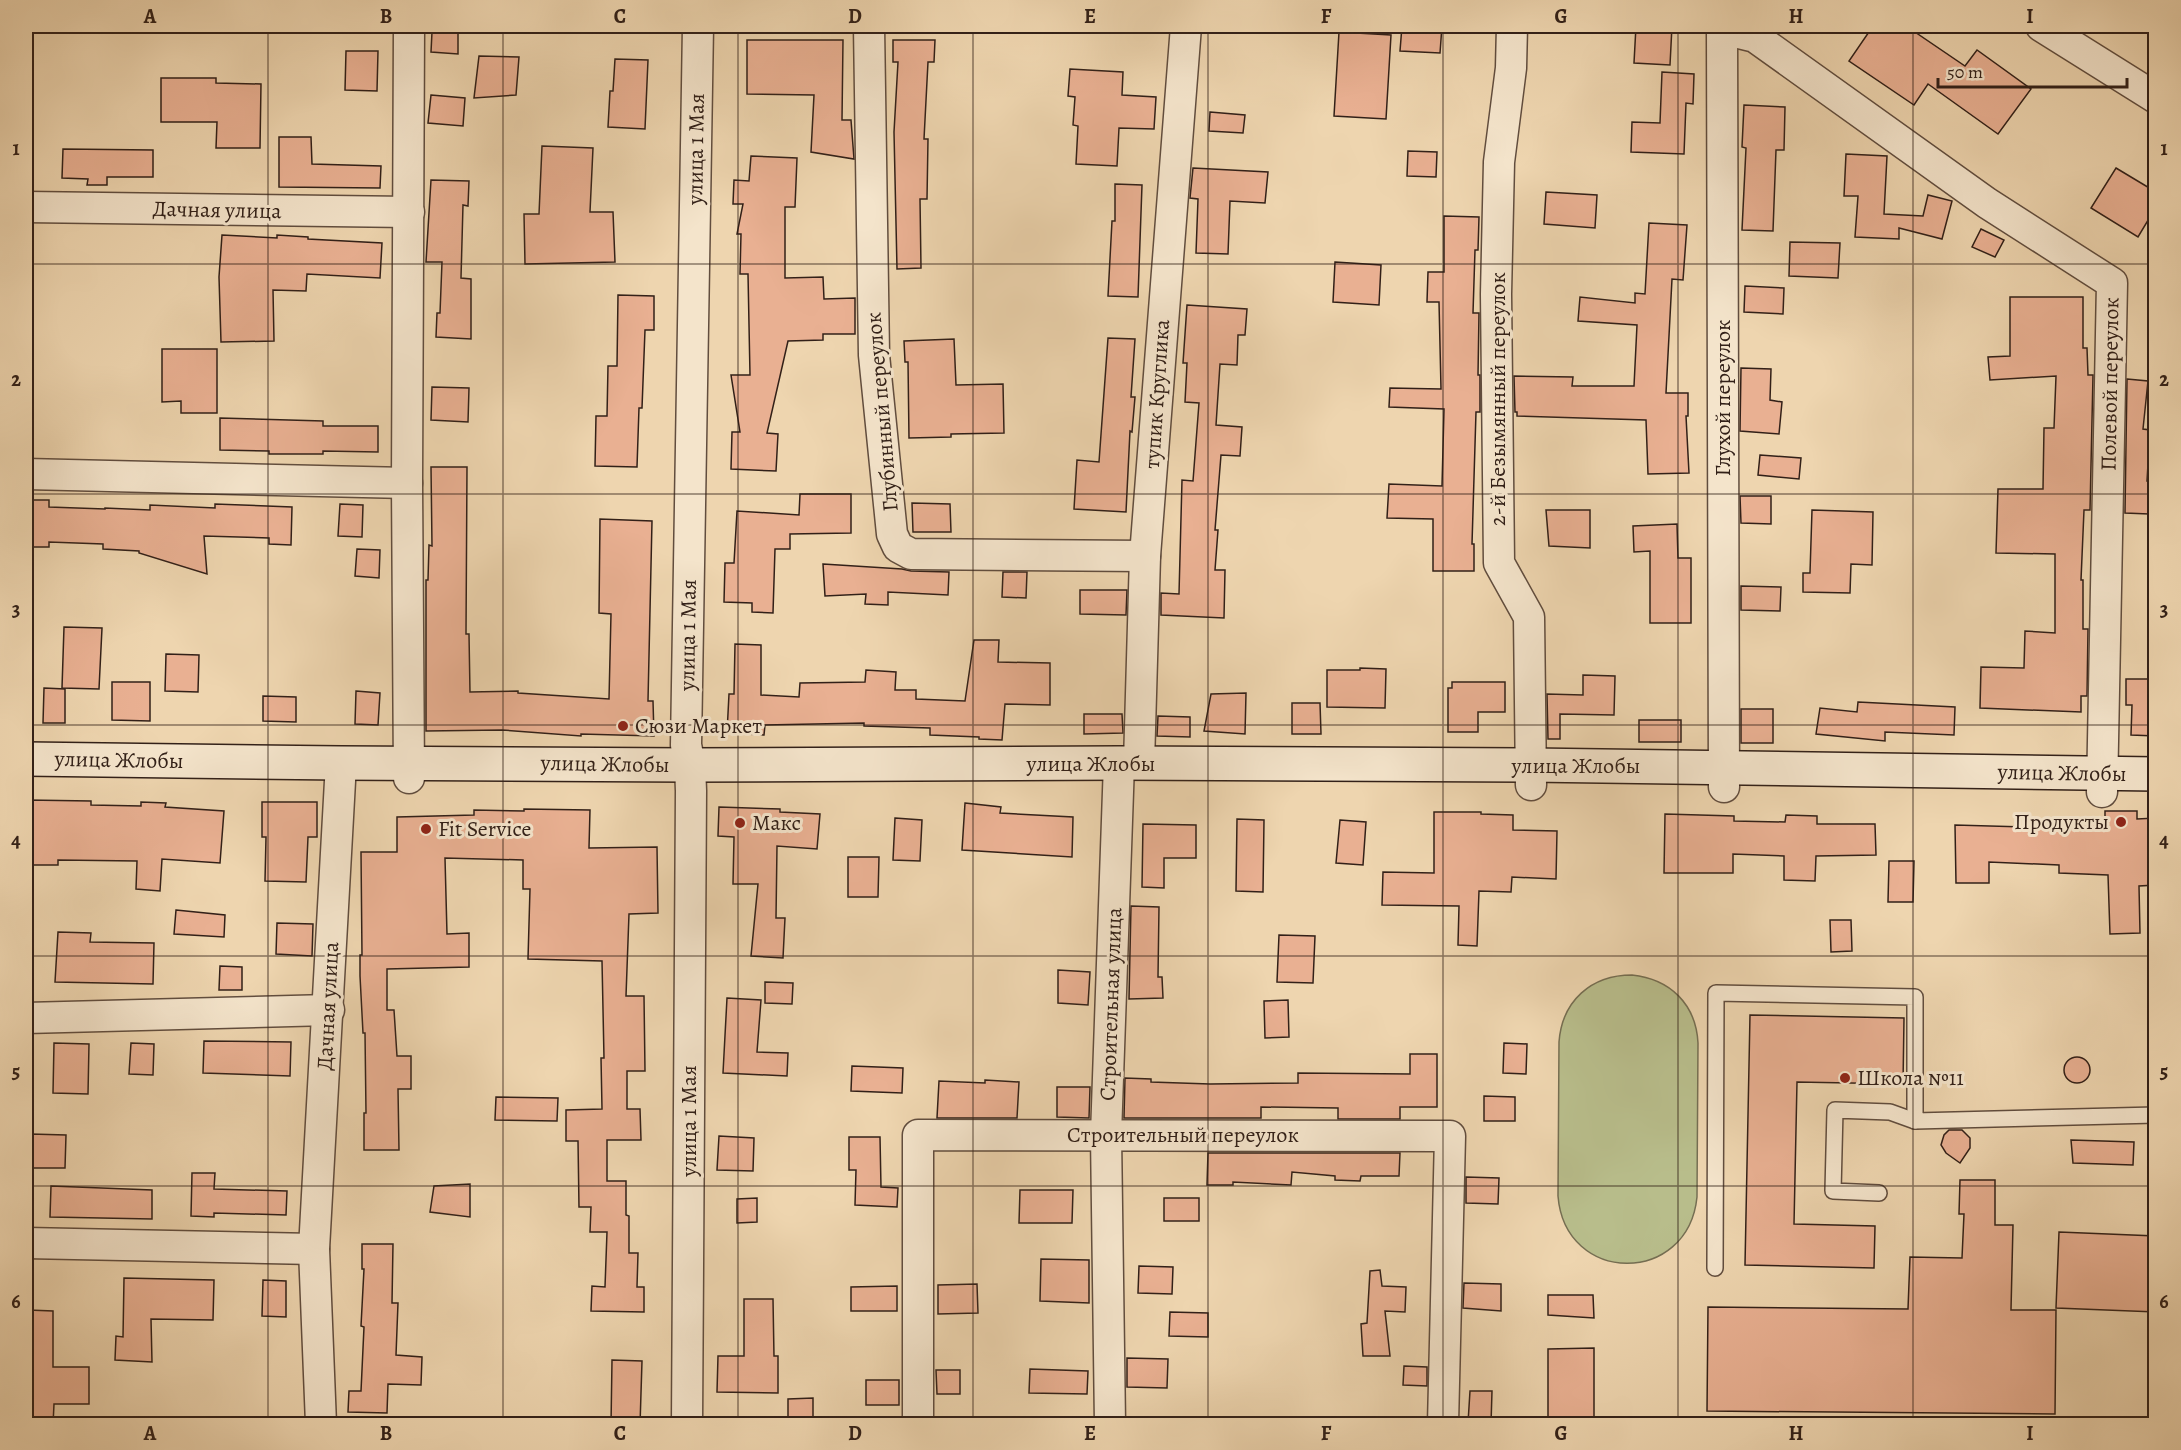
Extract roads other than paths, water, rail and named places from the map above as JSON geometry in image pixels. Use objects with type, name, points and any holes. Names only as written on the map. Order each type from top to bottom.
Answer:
[{"type":"main road","name":"улица Жлобы","points":[[26,759],[341,771]]},
{"type":"main road","name":"улица Жлобы","points":[[26,775],[409,770],[690,773],[1126,769],[2102,783],[2156,793]]},
{"type":"main road","name":"улица Жлобы","points":[[2102,783],[2156,774]]},
{"type":"street","points":[[409,26],[407,483],[409,770]]},
{"type":"street","name":"улица 1 Мая","points":[[687,1425],[690,773],[686,745],[698,26]]},
{"type":"street","name":"Глубинный переулок","points":[[869,26],[874,355],[892,534],[898,548],[911,554],[1145,556]]},
{"type":"street","name":"тупик Круглика","points":[[1126,769],[1186,26]]},
{"type":"street","name":"2-й Безымянный переулок","points":[[1512,26],[1510,68],[1499,162],[1496,283],[1499,563],[1529,617],[1531,775]]},
{"type":"street","points":[[2041,26],[2156,98]]},
{"type":"street","name":"Глухой переулок","points":[[1723,27],[1724,777]]},
{"type":"street","name":"Полевой переулок","points":[[1723,27],[1755,37],[1987,203],[2112,283],[2102,783]]},
{"type":"street","name":"Дачная улица","points":[[26,207],[409,212]]},
{"type":"street","points":[[26,474],[407,483]]},
{"type":"street","name":"Строительная улица","points":[[1110,1425],[1106,1135],[1126,769]]},
{"type":"street","name":"Дачная улица","points":[[321,1425],[314,1249],[341,771]]},
{"type":"street","points":[[26,1018],[329,1010]]},
{"type":"street","name":"Строительный переулок","points":[[918,1425],[918,1135],[1450,1136],[1443,1425]]},
{"type":"street","points":[[26,1243],[314,1249]]},
{"type":"lane","points":[[1715,1268],[1716,993],[1915,997],[1915,1121]]},
{"type":"lane","points":[[1879,1193],[1833,1191],[1835,1110],[1890,1112],[1915,1121],[2156,1114]]},
{"type":"place","name":"Сюзи Маркет","points":[[623,726]]},
{"type":"place","name":"Продукты","points":[[2121,822]]},
{"type":"place","name":"Макс","points":[[740,823]]},
{"type":"place","name":"Fit Service","points":[[426,829]]},
{"type":"place","name":"Школа №11","points":[[1845,1078]]}]
